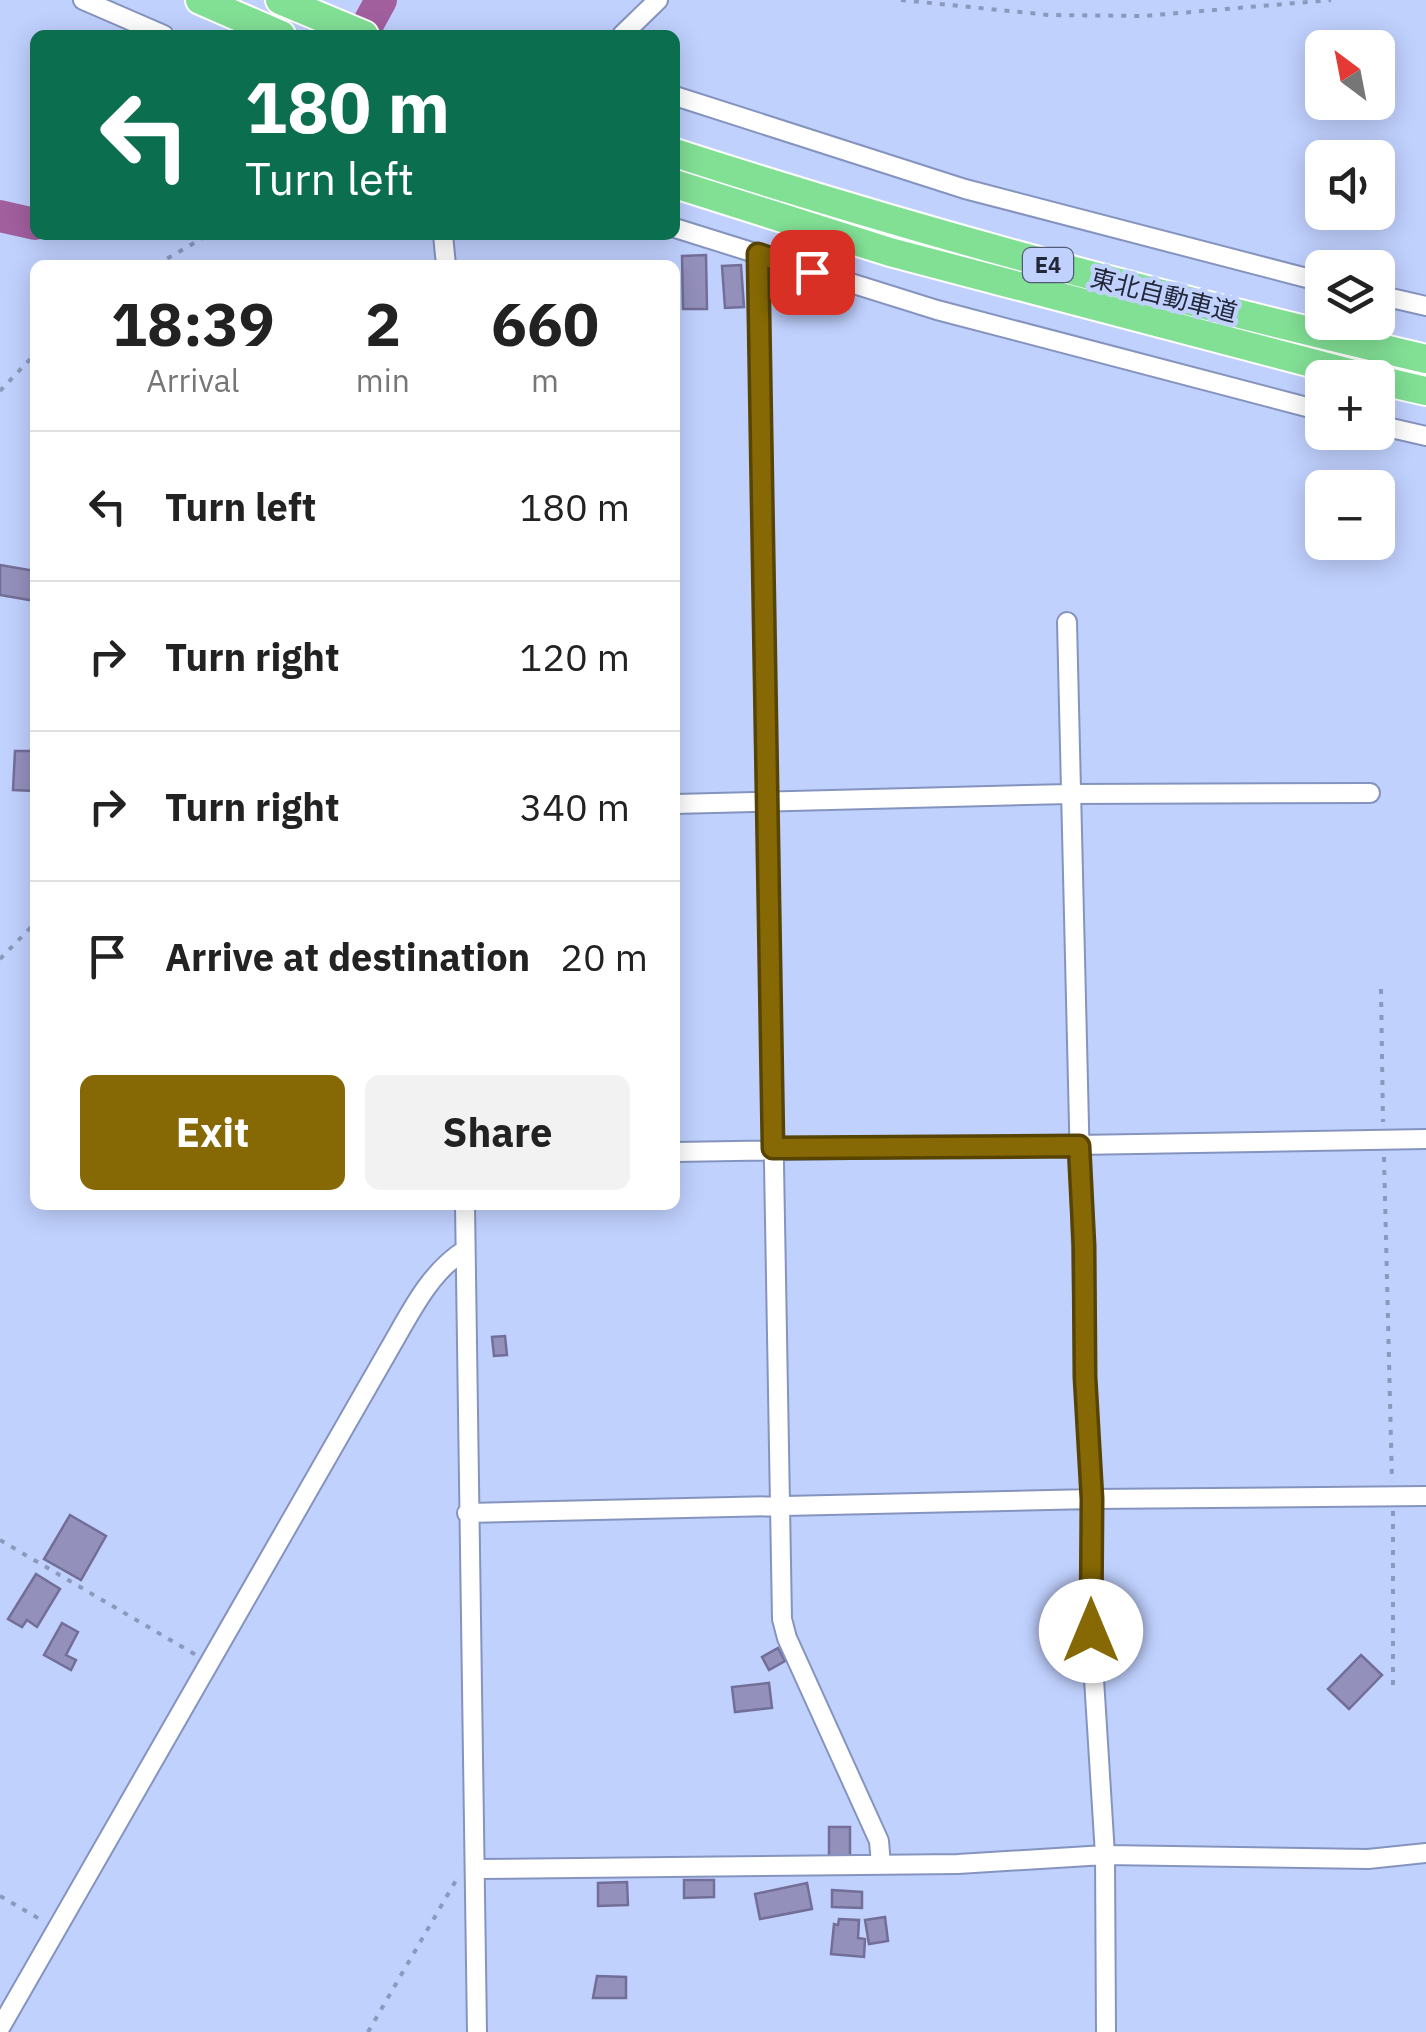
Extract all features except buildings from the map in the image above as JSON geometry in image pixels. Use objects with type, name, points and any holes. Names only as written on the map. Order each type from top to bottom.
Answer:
[{"type":"highway","points":[[280,0],[352,30]]},
{"type":"highway","points":[[213,6],[268,30]]},
{"type":"highway","name":"東北自動車道","points":[[680,154],[895,222],[1047,264],[1426,359]]},
{"type":"highway","name":"東北自動車道","points":[[680,186],[890,252],[1305,361]]},
{"type":"highway","points":[[1395,384],[1426,391]]},
{"type":"street","points":[[83,0],[152,30]]},
{"type":"street","points":[[627,30],[658,0]]},
{"type":"street","points":[[680,98],[965,189],[1305,278]]},
{"type":"street","points":[[680,230],[937,310],[1305,407]]},
{"type":"street","points":[[758,254],[783,1628],[876,1833],[881,1865]]},
{"type":"street","points":[[1395,298],[1426,306]]},
{"type":"street","points":[[1395,429],[1426,436]]},
{"type":"street","points":[[1068,622],[1069,794],[1075,900],[1085,1377],[1092,1499],[1091,1631],[1104,1855],[1106,2032]]},
{"type":"street","points":[[680,804],[1069,794],[1370,793]]},
{"type":"street","points":[[680,1152],[1426,1139]]},
{"type":"street","points":[[465,1210],[477,2032]]},
{"type":"street","points":[[0,2028],[428,1285],[465,1250]]},
{"type":"street","points":[[468,1513],[1426,1496]]},
{"type":"street","points":[[475,1869],[958,1864],[1104,1855],[1368,1859],[1426,1853]]},
{"type":"path","points":[[901,0],[1049,16],[1144,16],[1331,0]]},
{"type":"path","points":[[165,260],[199,240]]},
{"type":"path","points":[[0,391],[30,359]]},
{"type":"path","points":[[0,959],[30,928]]},
{"type":"path","points":[[1381,989],[1393,1497],[1393,1687]]},
{"type":"path","points":[[0,1540],[209,1663]]},
{"type":"path","points":[[368,2032],[457,1878],[468,1869],[475,1869]]},
{"type":"path","points":[[0,1896],[57,1929]]},
{"type":"waterway","points":[[365,30],[381,0]]},
{"type":"waterway","points":[[0,216],[30,223]]},
{"type":"route","points":[[812,272],[758,254],[773,1148],[1079,1146],[1092,1499],[1091,1631]]}]
